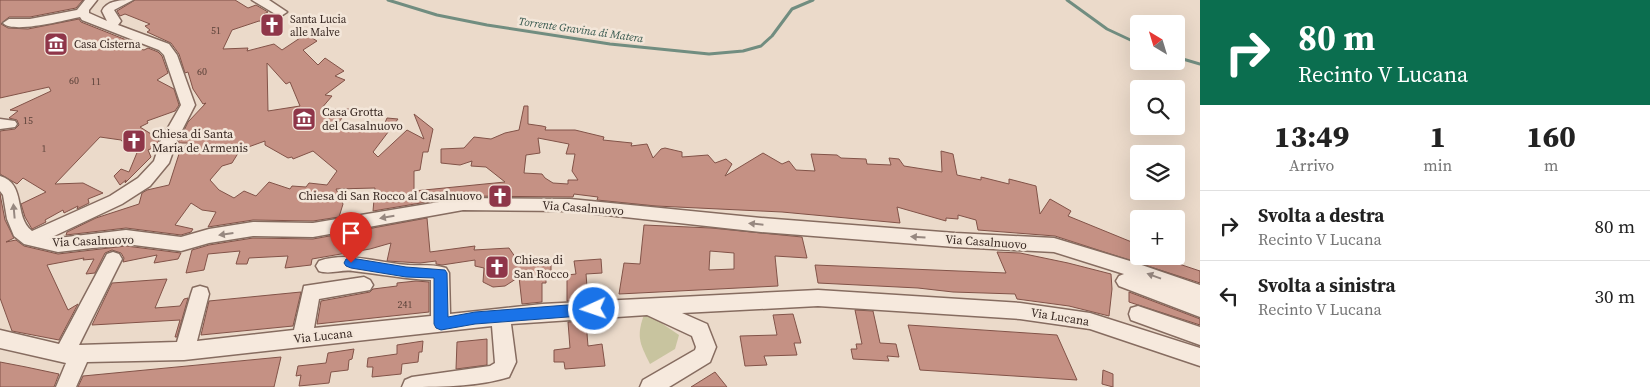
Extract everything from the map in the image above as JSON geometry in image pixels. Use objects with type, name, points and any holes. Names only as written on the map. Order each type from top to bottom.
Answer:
[{"type":"street","points":[[83,13],[83,9],[91,0]]},
{"type":"street","points":[[110,25],[115,21],[108,11],[109,8],[128,0]]},
{"type":"street","points":[[258,0],[269,4],[281,12]]},
{"type":"street","points":[[9,23],[30,23],[83,13]]},
{"type":"street","points":[[0,182],[8,189],[11,195],[15,219],[20,232],[30,239],[116,200],[144,182],[161,163],[169,140],[188,105],[170,55],[164,47],[86,17],[83,13]]},
{"type":"street","name":"Via Casalnuovo","points":[[30,239],[58,245],[126,238],[181,244],[209,236],[253,229],[313,230],[462,204],[570,205],[761,225],[955,240],[1054,244],[1200,293]]},
{"type":"street","points":[[66,387],[72,354],[114,259]]},
{"type":"street","points":[[325,266],[351,263],[406,272],[440,273],[441,324]]},
{"type":"street","points":[[1126,281],[1200,308]]},
{"type":"street","points":[[302,338],[311,292],[364,286]]},
{"type":"street","points":[[184,351],[200,294]]},
{"type":"street","name":"Via Lucana","points":[[0,339],[72,354],[184,351],[500,316],[647,306],[818,298],[1020,311],[1090,322],[1200,357]]},
{"type":"street","points":[[647,306],[700,330],[706,347],[702,356],[650,387]]},
{"type":"street","points":[[1138,314],[1200,336]]},
{"type":"street","points":[[412,387],[492,375],[502,370],[506,362],[500,316]]},
{"type":"shaded area","points":[[645,312],[679,335],[675,349],[650,364],[640,339],[640,327]]},
{"type":"building","points":[[0,0],[83,0],[76,8],[30,17],[9,17],[1,24],[8,28],[28,29],[79,19],[81,22],[129,41],[124,45],[144,50],[148,48],[158,52],[162,56],[168,73],[157,80],[174,89],[179,105],[175,111],[147,121],[148,123],[140,127],[159,139],[157,146],[148,150],[151,157],[125,183],[126,180],[120,185],[114,176],[121,169],[129,172],[141,143],[128,148],[121,140],[100,137],[55,184],[83,183],[103,193],[88,199],[89,203],[77,209],[78,206],[64,213],[63,210],[32,229],[25,217],[21,204],[46,192],[23,178],[17,184],[0,174],[0,131],[15,129],[19,125],[17,120],[9,118],[18,111],[10,110],[51,91],[49,87],[0,98]]},
{"type":"building","points":[[135,0],[235,0],[248,8],[256,5],[268,12],[264,14],[280,24],[259,21],[232,30],[223,49],[248,48],[247,51],[274,44],[282,50],[306,34],[317,41],[303,50],[318,65],[325,58],[344,71],[335,76],[345,80],[325,95],[332,96],[321,109],[349,109],[335,127],[356,127],[358,125],[365,130],[369,122],[384,125],[387,118],[398,119],[373,152],[378,157],[407,130],[424,139],[414,114],[433,129],[428,152],[423,152],[420,170],[414,171],[414,191],[505,182],[486,167],[471,166],[472,161],[460,165],[441,163],[441,149],[464,148],[474,137],[491,139],[519,130],[524,106],[528,106],[528,124],[546,127],[545,130],[575,130],[604,137],[603,140],[632,143],[631,146],[647,144],[653,158],[661,149],[665,148],[682,152],[682,157],[708,155],[715,163],[726,159],[732,164],[725,176],[763,153],[782,164],[789,161],[796,170],[815,171],[811,154],[866,159],[867,164],[891,165],[889,158],[899,159],[904,166],[942,172],[941,151],[953,154],[957,175],[981,180],[981,177],[1009,184],[1009,179],[1036,186],[1040,214],[1050,199],[1071,211],[1068,216],[1130,241],[1130,260],[1055,236],[978,230],[976,220],[958,215],[958,219],[946,218],[946,221],[897,207],[900,223],[782,212],[656,206],[597,200],[598,197],[574,194],[573,197],[463,196],[373,211],[375,188],[336,189],[343,204],[339,217],[313,221],[253,220],[208,227],[216,212],[202,210],[191,203],[175,225],[193,229],[191,232],[181,235],[126,228],[66,235],[67,232],[96,218],[139,204],[142,193],[147,190],[169,185],[179,154],[188,143],[178,143],[188,122],[206,103],[203,104],[193,89],[188,72],[185,73],[179,54],[171,43],[147,32],[150,30],[145,26],[150,24],[125,14],[120,16],[117,11]],"holes":[[[267,63],[286,84],[290,82],[300,106],[268,111]],[[538,138],[569,144],[566,154],[575,154],[572,171],[578,180],[568,180],[568,184],[553,183],[542,174],[524,173],[526,155],[540,153]],[[265,141],[265,145],[288,158],[292,157],[293,159],[313,151],[337,171],[327,185],[309,183],[306,187],[292,186],[290,189],[269,182],[256,196],[244,191],[234,198],[219,190],[210,180],[222,166],[232,163],[240,150]]]},
{"type":"building","points":[[0,194],[5,220],[14,238],[6,242],[16,240],[24,246],[58,254],[126,246],[181,253],[178,259],[154,263],[157,255],[123,262],[124,258],[121,253],[112,250],[105,253],[95,273],[86,274],[94,259],[83,260],[84,258],[47,265],[68,310],[78,304],[59,340],[12,331],[0,298]]},
{"type":"building","points":[[427,218],[430,252],[475,246],[474,250],[509,248],[518,261],[551,259],[551,278],[546,278],[546,283],[542,283],[542,302],[522,304],[519,277],[505,286],[493,287],[483,282],[484,268],[475,266],[475,260],[442,265],[436,264],[436,261],[420,263],[387,261],[391,243],[370,249],[312,259],[311,265],[285,268],[288,256],[249,258],[247,264],[236,264],[240,251],[208,254],[204,270],[186,273],[192,250],[209,245],[253,238],[313,239]]},
{"type":"building","points":[[644,225],[711,228],[802,237],[807,258],[775,256],[778,286],[619,294],[624,263],[640,264]],"holes":[[[710,251],[734,253],[734,269],[709,270]]]},
{"type":"building","points":[[997,252],[1020,253],[1111,274],[1112,289],[1109,316],[1069,306],[1017,299],[1015,294],[818,283],[815,265],[1006,273]]},
{"type":"building","points":[[601,259],[602,273],[586,274],[588,299],[567,301],[567,275],[576,274],[574,261]]},
{"type":"building","points":[[1144,265],[1182,265],[1200,271],[1200,283]]},
{"type":"building","points":[[167,279],[155,308],[180,306],[184,299],[188,298],[177,337],[175,337],[180,320],[92,325],[112,283]]},
{"type":"building","points":[[429,282],[429,312],[317,324],[321,301],[370,292],[373,289],[397,286],[397,283]]},
{"type":"building","points":[[301,292],[293,326],[201,335],[209,301]]},
{"type":"building","points":[[1129,292],[1200,319],[1200,325],[1129,302]]},
{"type":"building","points":[[855,310],[873,311],[880,343],[896,344],[899,357],[887,356],[889,361],[853,359],[851,349],[857,349],[856,344],[862,344]]},
{"type":"building","points":[[793,314],[801,343],[794,343],[797,355],[764,356],[767,365],[745,366],[740,336],[777,335],[773,315]]},
{"type":"building","points":[[586,321],[588,346],[602,344],[605,366],[565,369],[564,362],[554,362],[554,350],[570,348],[568,322]]},
{"type":"building","points":[[908,325],[1057,335],[1077,380],[920,370]]},
{"type":"building","points":[[487,339],[487,365],[456,369],[457,342]]},
{"type":"building","points":[[423,341],[422,352],[419,352],[418,362],[402,364],[401,374],[372,377],[373,367],[367,367],[368,358],[397,354],[397,345]]},
{"type":"building","points":[[354,349],[352,359],[349,360],[348,370],[331,372],[329,383],[299,386],[301,375],[296,376],[298,366],[326,363],[328,353]]},
{"type":"building","points":[[281,357],[274,387],[78,387],[83,376]]},
{"type":"building","points":[[0,362],[59,374],[54,387],[0,387]]},
{"type":"building","points":[[1103,370],[1113,374],[1113,387],[1102,384]]},
{"type":"building","points":[[715,372],[727,387],[691,387]]},
{"type":"waterway","name":"Torrente Gravina di Matera","points":[[388,0],[437,15],[487,25],[610,44],[709,54],[743,51],[761,46],[772,36],[792,9],[813,0]]},
{"type":"waterway","name":"Torrente Gravina di Matera","points":[[1067,0],[1107,29],[1130,40]]},
{"type":"waterway","name":"Torrente Gravina di Matera","points":[[1185,60],[1200,64]]},
{"type":"place","name":"Santa Lucia alle Malve","points":[[272,25]]},
{"type":"place","name":"Casa Cisterna","points":[[56,44]]},
{"type":"place","name":"Casa Grotta del Casalnuovo","points":[[304,119]]},
{"type":"place","name":"Chiesa di Santa Maria de Armenis","points":[[134,141]]},
{"type":"place","name":"Chiesa di San Rocco al Casalnuovo","points":[[500,196]]},
{"type":"place","name":"Chiesa di San Rocco","points":[[497,267]]},
{"type":"route","points":[[351,263],[406,272],[440,273],[441,324],[462,319],[594,309]]}]
